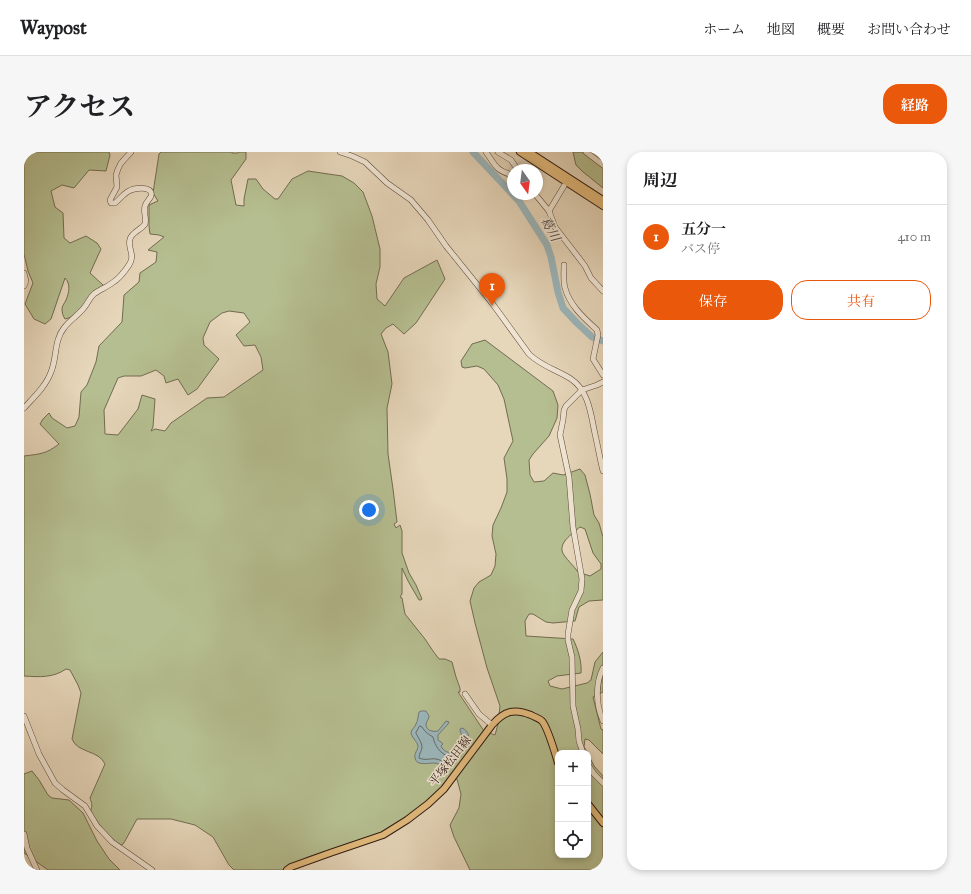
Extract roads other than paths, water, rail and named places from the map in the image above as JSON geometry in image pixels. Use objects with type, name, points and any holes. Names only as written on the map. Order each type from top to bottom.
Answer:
[{"type":"main road","points":[[520,152],[603,206]]},
{"type":"main road","points":[[530,152],[603,200]]},
{"type":"main road","name":"平塚松田線","points":[[287,870],[291,867],[383,835],[406,820],[428,804],[444,789],[492,725],[504,714],[512,711],[523,712],[542,721],[555,754]]},
{"type":"main road","points":[[591,808],[603,823]]},
{"type":"street","points":[[24,408],[49,378],[59,337],[64,327],[82,310],[94,295],[115,282],[130,263],[132,257],[130,240],[132,235],[144,226],[144,208],[146,202],[151,196],[151,192],[146,189],[135,188],[125,193],[115,203],[111,203],[110,200],[117,187],[116,175],[118,169],[121,163],[131,152]]},
{"type":"street","points":[[342,152],[365,162],[387,183],[411,200],[492,303],[528,354],[536,360],[572,379],[582,390],[590,408],[603,471]]},
{"type":"street","points":[[486,152],[495,165],[504,173],[507,174]]},
{"type":"street","points":[[586,152],[603,165]]},
{"type":"street","points":[[503,154],[514,164]]},
{"type":"street","points":[[549,211],[564,186]]},
{"type":"street","points":[[540,200],[549,211],[555,227],[585,266],[591,278],[603,291]]},
{"type":"street","points":[[564,265],[565,287],[571,302],[597,330],[598,336],[593,359],[603,375]]},
{"type":"street","points":[[24,273],[26,281],[24,286]]},
{"type":"street","points":[[598,286],[603,282]]},
{"type":"street","points":[[582,750],[573,706],[572,657],[568,634],[572,610],[581,591],[582,578],[573,531],[569,477],[560,435],[566,406],[582,390],[603,382]]},
{"type":"street","points":[[603,668],[599,679],[597,696],[598,706],[603,721]]},
{"type":"street","points":[[465,694],[479,714],[492,725]]},
{"type":"street","points":[[24,716],[39,754],[55,782],[63,790],[85,806],[97,826],[112,842],[152,870]]},
{"type":"street","points":[[591,770],[603,782]]},
{"type":"street","points":[[24,834],[28,852],[37,870]]},
{"type":"water","points":[[426,711],[429,716],[426,726],[430,730],[438,731],[446,721],[449,722],[438,735],[438,740],[443,744],[441,746],[442,748],[447,752],[452,752],[462,742],[463,739],[460,729],[462,728],[467,732],[469,737],[468,743],[459,751],[453,764],[445,766],[436,763],[423,764],[416,761],[415,755],[418,746],[411,732],[417,723],[419,712]]},
{"type":"waterway","name":"葛川","points":[[473,152],[519,201],[547,245],[563,308],[592,337],[603,341]]},
{"type":"place","name":"五分一","points":[[492,306]]}]
